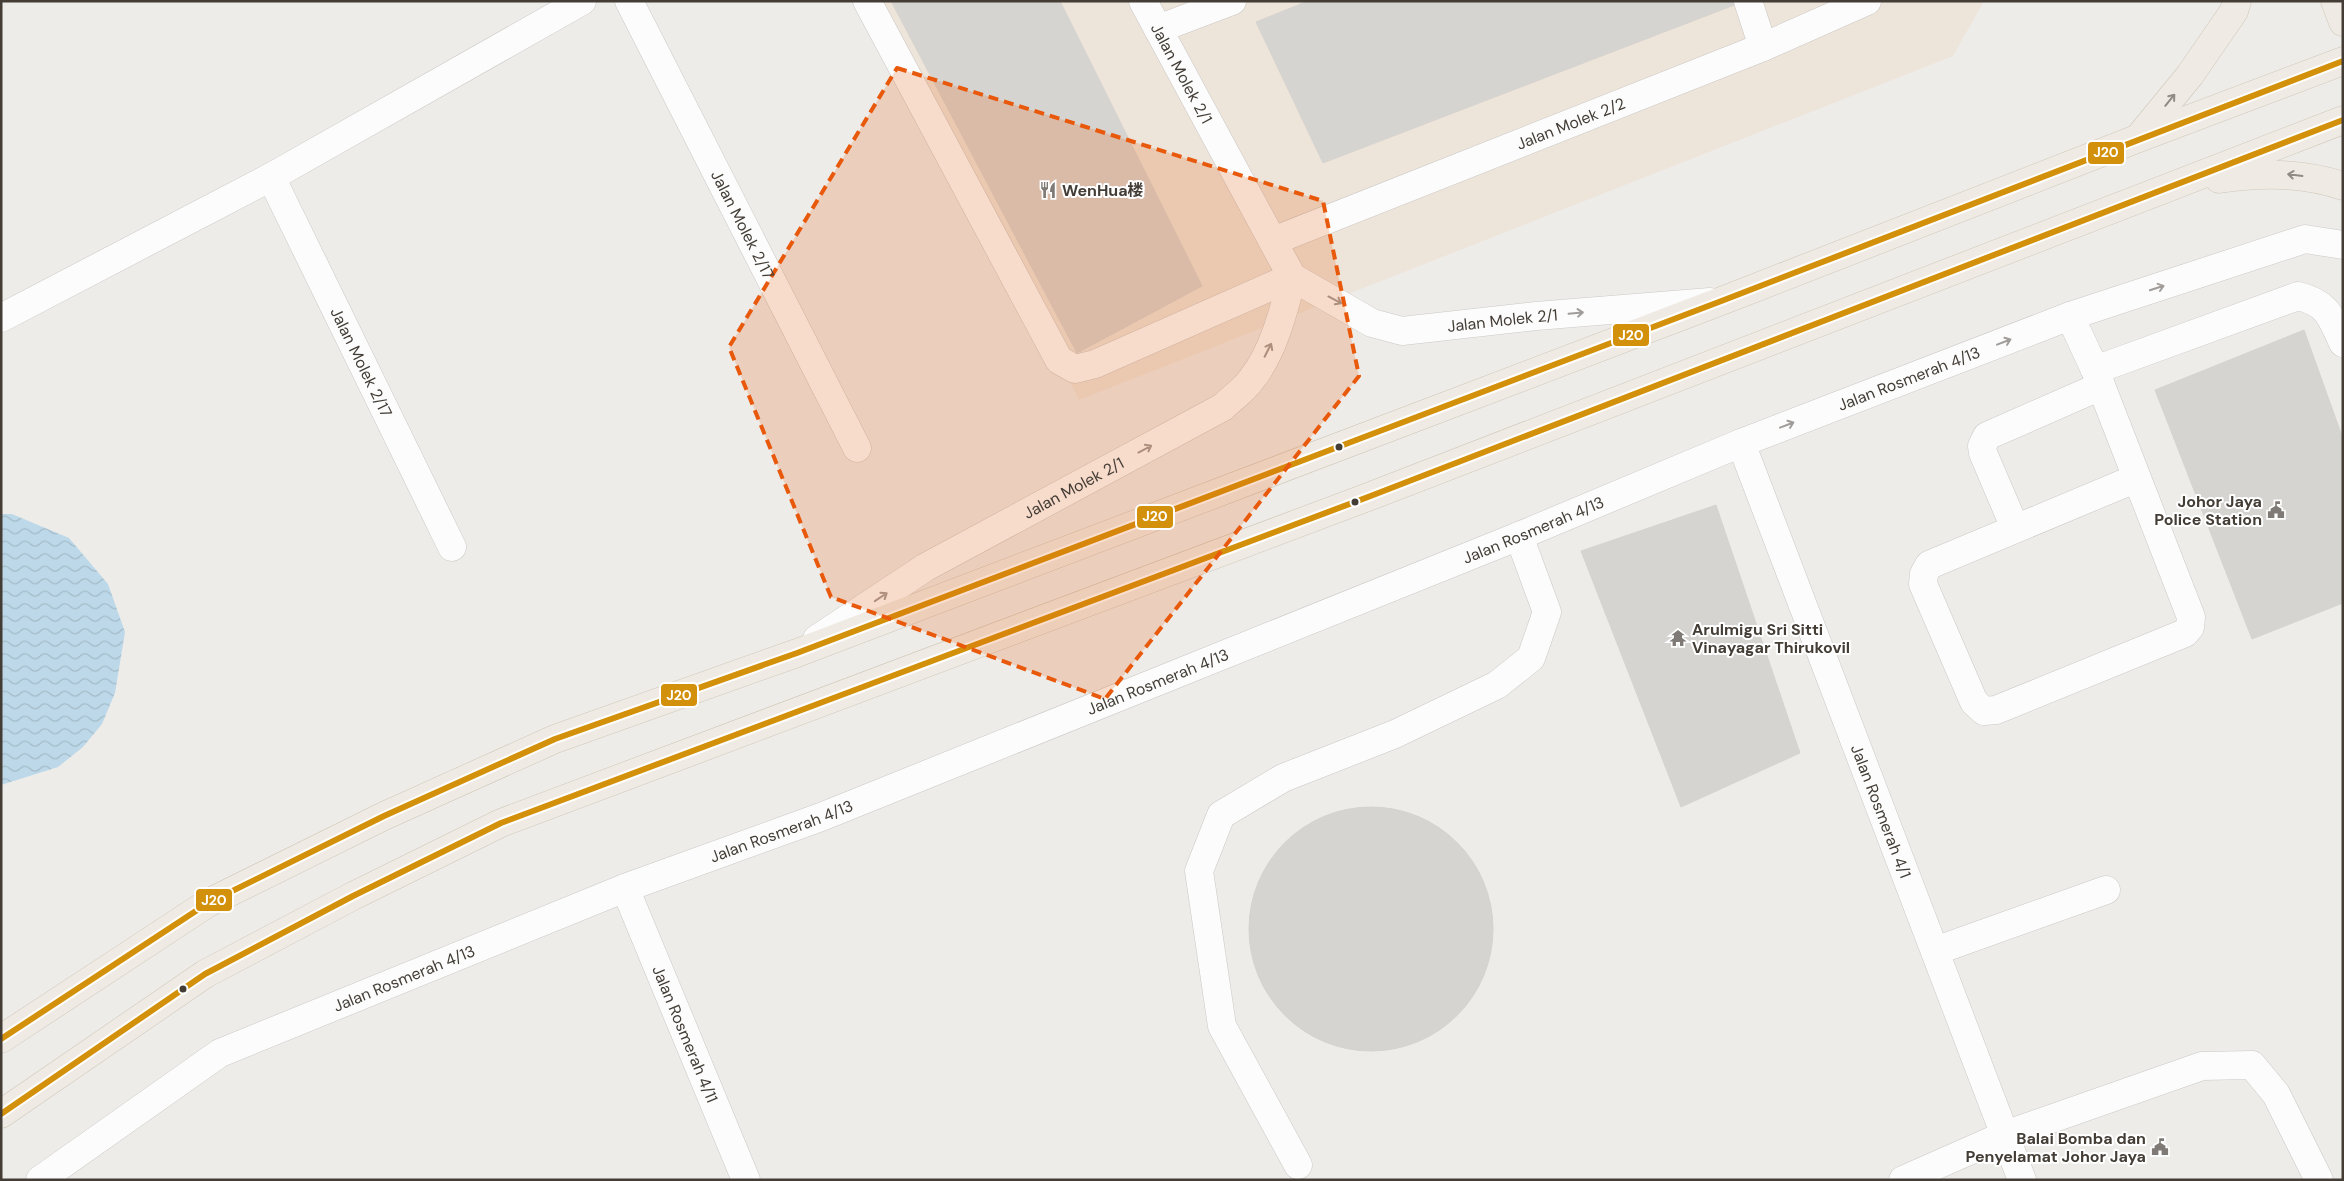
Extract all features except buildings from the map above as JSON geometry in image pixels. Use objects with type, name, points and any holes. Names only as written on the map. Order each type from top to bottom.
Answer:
[{"type":"main road","points":[[2139,138],[2190,75],[2234,10],[2237,1]]},
{"type":"main road","points":[[2335,1],[2343,22]]},
{"type":"main road","points":[[1,1039],[208,903],[384,816],[555,739],[797,653],[1724,300],[2139,138],[2343,61]]},
{"type":"main road","points":[[1,1114],[205,974],[353,896],[501,823],[1377,494],[2343,120]]},
{"type":"main road","points":[[2177,185],[2254,174],[2295,174],[2343,186]]},
{"type":"street","points":[[1,318],[271,177],[582,1]]},
{"type":"street","name":"Jalan Molek 2/17","points":[[629,1],[857,448]]},
{"type":"street","points":[[867,1],[1059,360],[1074,369],[1095,364],[1292,277]]},
{"type":"street","name":"Jalan Molek 2/1","points":[[1143,1],[1292,277],[1372,323],[1402,331],[1536,316],[1724,300]]},
{"type":"street","points":[[1158,30],[1232,1]]},
{"type":"street","points":[[1748,1],[1763,47]]},
{"type":"street","name":"Jalan Molek 2/2","points":[[1272,241],[1763,47],[1867,1]]},
{"type":"street","name":"Jalan Molek 2/17","points":[[271,177],[452,547]]},
{"type":"street","name":"Jalan Rosmerah 4/13","points":[[40,1180],[220,1052],[625,888],[830,814],[1519,536],[1741,443],[2070,316],[2305,239],[2343,245]]},
{"type":"street","name":"Jalan Molek 2/1","points":[[797,653],[926,567],[1223,407],[1251,380],[1267,351],[1281,323],[1292,277]]},
{"type":"street","points":[[2015,528],[1983,453],[1982,446],[1987,436],[2098,378],[2298,296],[2315,300],[2330,313],[2343,343]]},
{"type":"street","points":[[2070,316],[2098,378],[2137,478],[2191,617],[2190,627],[2185,633],[1996,710],[1984,711],[1974,702],[1923,584],[1924,574],[1930,565],[2137,478]]},
{"type":"street","name":"Jalan Rosmerah 4/1","points":[[1741,443],[2022,1180]]},
{"type":"street","points":[[1298,1166],[1222,1026],[1199,871],[1221,815],[1283,778],[1395,734],[1497,685],[1531,658],[1547,612],[1519,536]]},
{"type":"street","name":"Jalan Rosmerah 4/11","points":[[625,888],[746,1180]]},
{"type":"street","points":[[1935,951],[2106,890]]},
{"type":"street","points":[[1903,1180],[2005,1135],[2202,1066],[2252,1066],[2276,1094],[2319,1180]]},
{"type":"highlighted area","points":[[897,68],[1323,201],[1359,376],[1105,699],[831,597],[729,347]]},
{"type":"shaded area","points":[[878,1],[1984,1],[1953,56],[1079,400]]},
{"type":"water","points":[[1,514],[12,514],[69,538],[108,584],[125,632],[115,693],[102,724],[83,747],[58,767],[1,785]]},
{"type":"transit line","name":"J20","points":[[1,1039],[208,903],[384,816],[555,739],[797,653],[1724,300],[2343,61]]},
{"type":"transit line","name":"J20","points":[[1,1114],[205,974],[353,896],[501,823],[1368,497],[2343,120]]},
{"type":"place","name":"WenHua楼","points":[[1048,190]]},
{"type":"place","name":"Johor Jaya Police Station","points":[[2276,510]]},
{"type":"place","name":"Arulmigu Sri Sitti Vinayagar Thirukovil","points":[[1678,638]]},
{"type":"place","name":"Balai Bomba dan Penyelamat Johor Jaya","points":[[2160,1147]]}]
